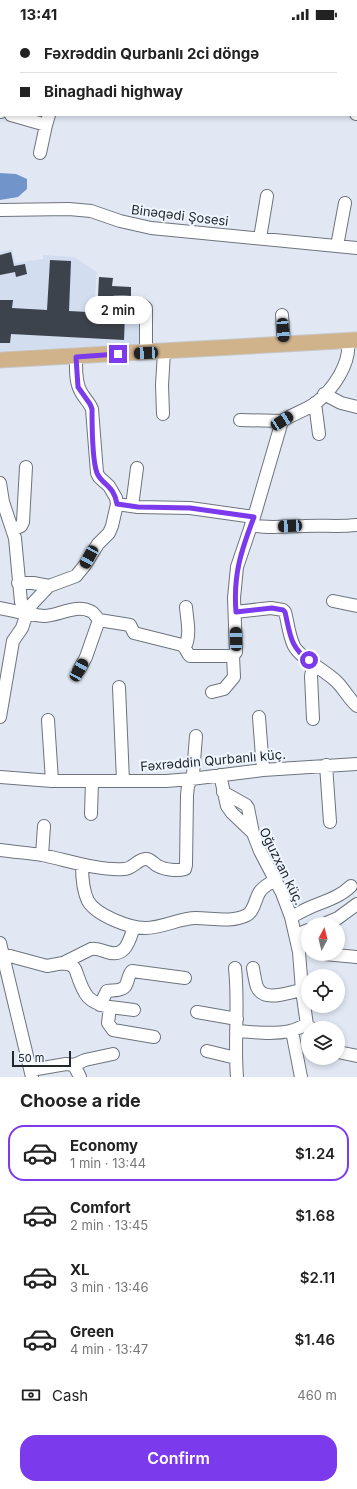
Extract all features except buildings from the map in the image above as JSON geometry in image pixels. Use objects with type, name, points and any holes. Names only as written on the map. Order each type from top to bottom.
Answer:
[{"type":"main road","points":[[0,360],[164,352],[352,340]]},
{"type":"street","points":[[18,116],[48,120],[40,153]]},
{"type":"street","points":[[260,238],[267,196]]},
{"type":"street","points":[[337,246],[345,203]]},
{"type":"street","name":"Binəqədi Şosesi","points":[[0,210],[69,209],[91,211],[129,224],[151,228],[357,248]]},
{"type":"street","points":[[116,302],[141,304],[146,308],[146,353]]},
{"type":"street","points":[[282,315],[284,345]]},
{"type":"street","points":[[240,420],[282,421],[320,399],[337,381],[352,340]]},
{"type":"street","points":[[163,414],[162,385],[164,352]]},
{"type":"street","points":[[0,717],[13,641],[22,628],[27,613],[32,604],[48,586],[76,576],[85,565],[94,549],[109,533],[117,504],[114,493],[97,473],[92,409],[78,387],[76,357]]},
{"type":"street","points":[[320,399],[357,407]]},
{"type":"street","points":[[319,434],[320,399]]},
{"type":"street","points":[[212,692],[224,689],[234,677],[233,656],[236,652],[236,612],[234,598],[237,567],[282,421]]},
{"type":"street","points":[[13,530],[21,526],[23,522],[26,467]]},
{"type":"street","points":[[132,506],[137,468]]},
{"type":"street","points":[[0,483],[3,502],[15,538],[18,584],[21,602],[27,613]]},
{"type":"street","points":[[117,504],[190,508],[252,521],[264,527],[347,526],[357,524]]},
{"type":"street","points":[[18,584],[33,583],[48,586]]},
{"type":"street","points":[[333,601],[357,606]]},
{"type":"street","points":[[186,607],[188,641],[185,647],[187,654],[190,656],[233,656]]},
{"type":"street","points":[[0,608],[50,616],[75,609],[85,609],[93,613],[99,620],[128,624],[134,633],[178,643],[185,647]]},
{"type":"street","points":[[236,612],[272,608],[283,610],[285,612],[294,645],[302,656],[338,683],[357,706]]},
{"type":"street","points":[[79,670],[86,657],[99,620]]},
{"type":"street","points":[[313,719],[311,676],[312,671],[316,666]]},
{"type":"street","points":[[119,687],[124,781]]},
{"type":"street","points":[[259,717],[263,770]]},
{"type":"street","points":[[48,720],[52,781]]},
{"type":"street","points":[[0,850],[42,855],[82,865],[125,870],[145,859],[150,859],[157,866],[163,868],[185,869],[187,795],[193,774],[196,736]]},
{"type":"street","name":"Fəxrəddin Qurbanlı küç.","points":[[0,777],[52,781],[191,779],[263,770],[357,764]]},
{"type":"street","points":[[326,765],[330,822]]},
{"type":"street","name":"Oğuzxan küç.","points":[[220,775],[227,806],[232,813],[253,833],[291,917],[296,935],[301,946]]},
{"type":"street","points":[[91,814],[92,781]]},
{"type":"street","points":[[42,855],[44,826]]},
{"type":"street","points":[[82,865],[84,888],[90,904],[116,921],[134,927],[145,928],[165,926],[196,918],[220,919],[247,915],[251,911],[259,892],[275,880]]},
{"type":"street","points":[[291,917],[338,896],[351,886]]},
{"type":"street","points":[[339,917],[357,904]]},
{"type":"street","points":[[1,950],[47,966],[63,963],[91,949],[99,949],[110,952],[123,951],[128,943],[134,927]]},
{"type":"street","points":[[296,935],[301,933]]},
{"type":"street","points":[[1,950],[32,1074],[66,1064],[74,1065],[85,1060],[113,1054]]},
{"type":"street","points":[[345,956],[357,957]]},
{"type":"street","points":[[63,963],[73,966],[85,993],[92,1001],[105,1006],[134,1010]]},
{"type":"street","points":[[235,968],[237,1077]]},
{"type":"street","points":[[253,968],[257,986],[260,991],[266,994],[272,996],[301,990]]},
{"type":"street","points":[[154,1037],[113,1030],[108,1023],[105,1006],[108,991],[124,988],[129,973],[132,970],[185,978]]},
{"type":"street","name":"Oğuzxan küç.","points":[[197,1012],[263,1033],[280,1033],[301,1028]]},
{"type":"street","points":[[292,1031],[301,1077]]},
{"type":"street","points":[[207,1052],[236,1058]]},
{"type":"street","points":[[345,1053],[357,1056]]},
{"type":"street","points":[[74,1065],[80,1077]]},
{"type":"shaded area","points":[[12,249],[15,263],[43,259],[43,255],[74,257],[97,272],[94,308],[141,310],[141,344],[0,351],[0,252]]},
{"type":"water","points":[[0,173],[16,174],[27,179],[27,189],[18,197],[0,200]]},
{"type":"route","points":[[118,354],[76,357],[78,387],[92,409],[95,462],[99,477],[114,493],[117,504],[138,507],[190,508],[254,517],[237,567],[234,598],[236,612],[272,608],[283,610],[285,612],[294,645],[302,656],[309,660]]}]
